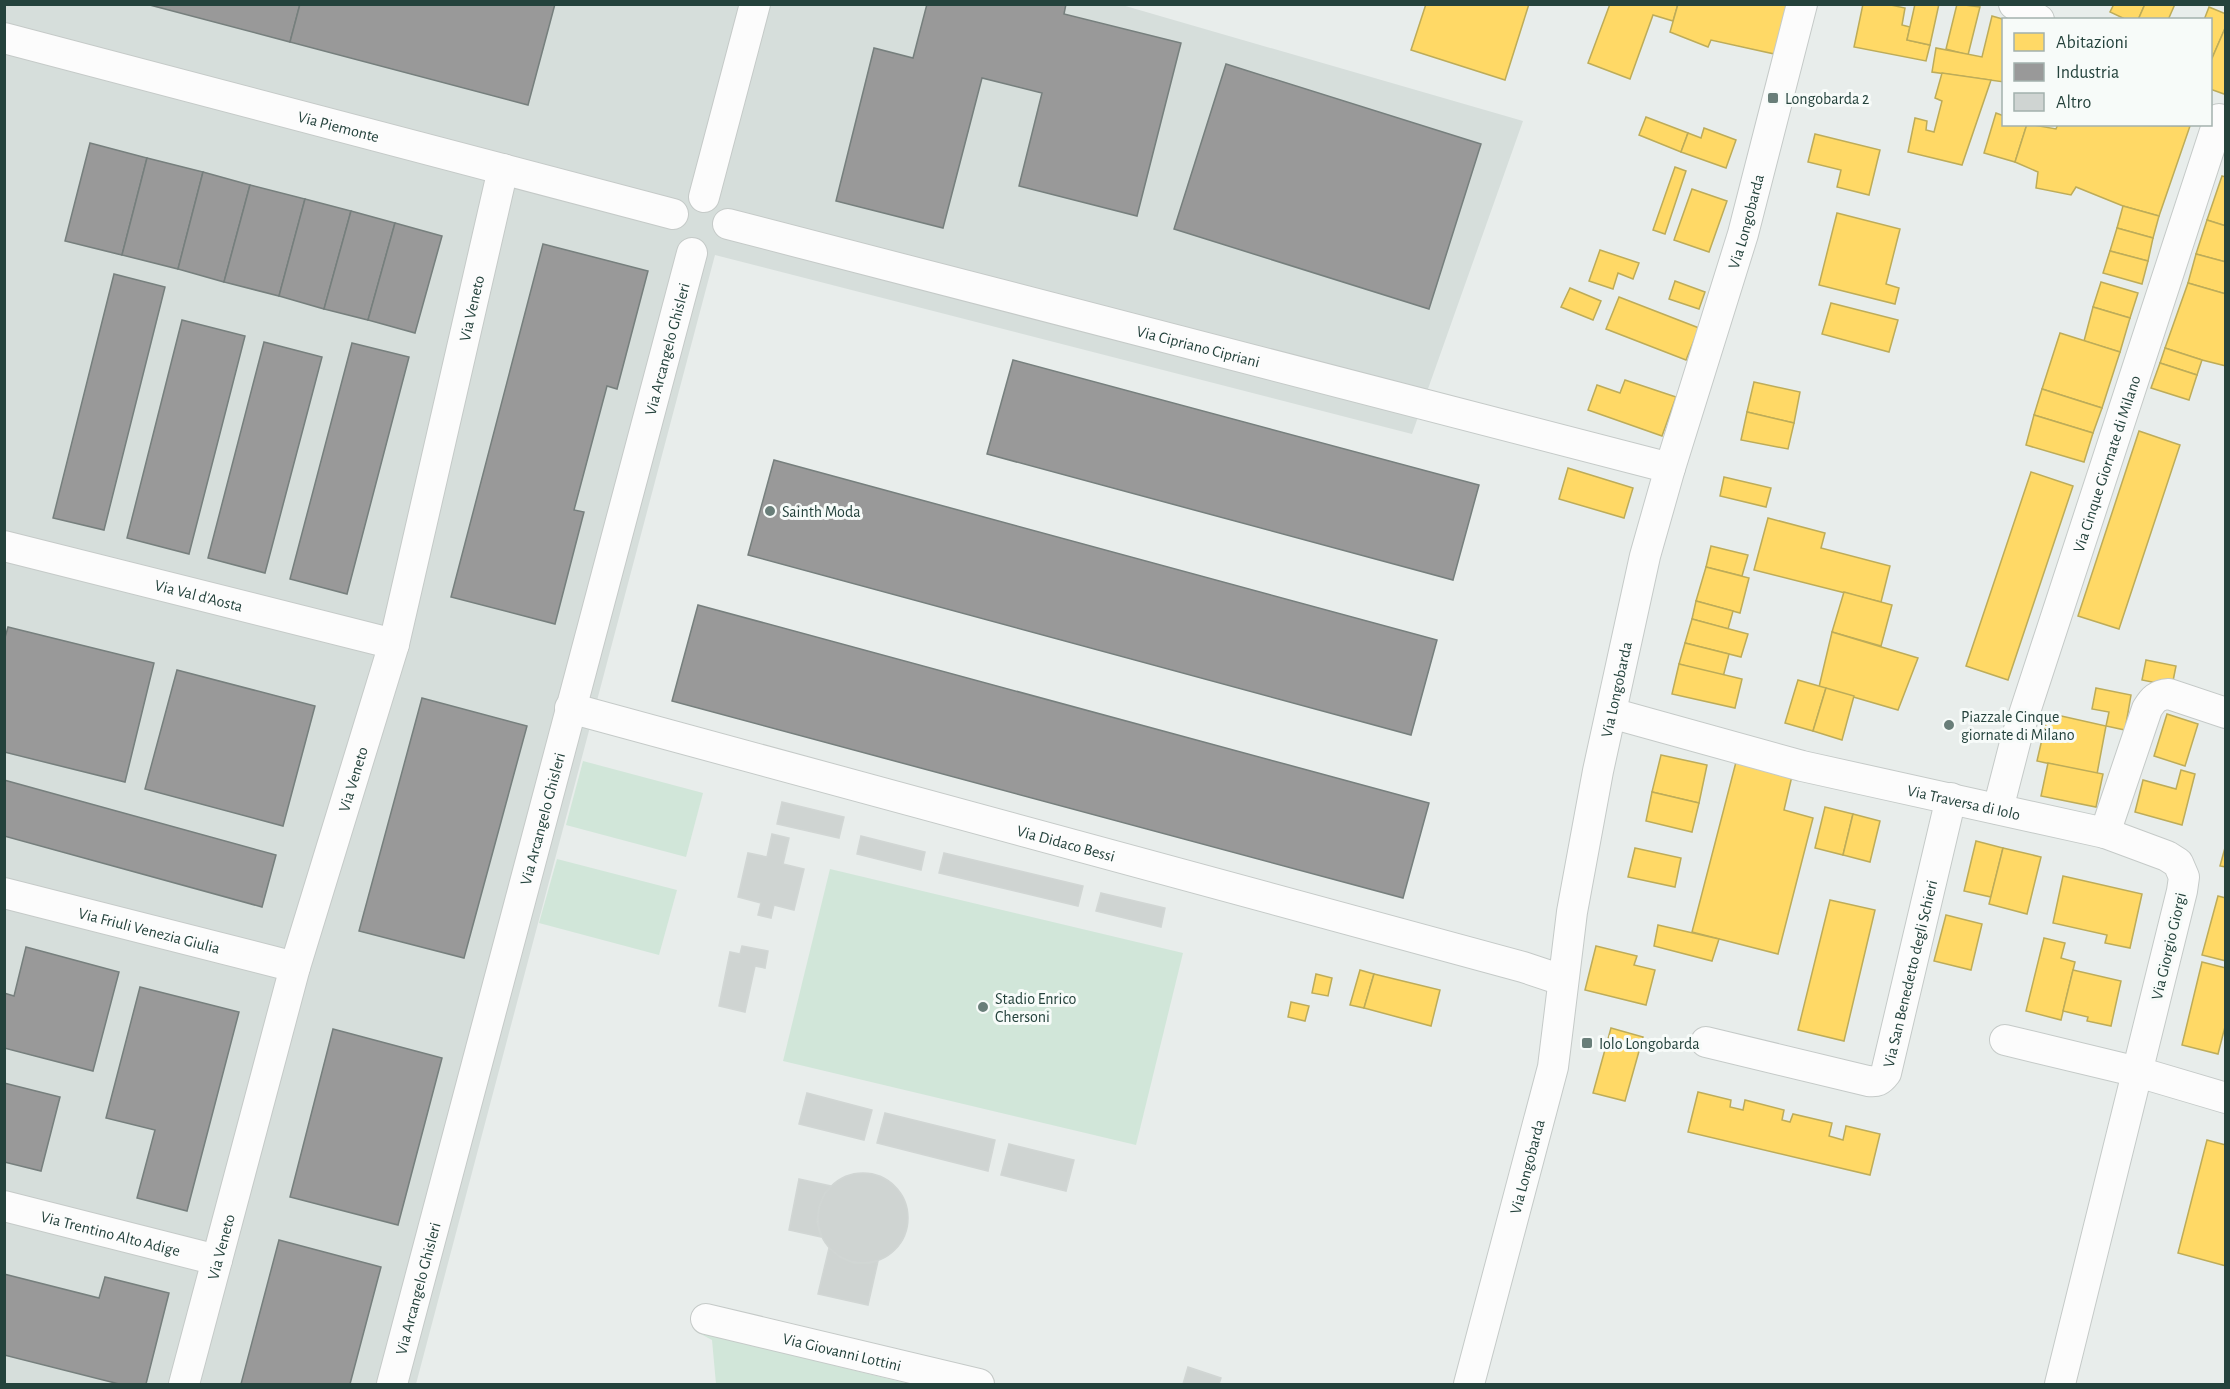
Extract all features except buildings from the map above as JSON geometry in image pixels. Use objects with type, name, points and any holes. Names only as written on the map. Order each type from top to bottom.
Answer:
[{"type":"street","points":[[704,197],[755,4]]},
{"type":"street","name":"Via Longobarda","points":[[1469,1384],[1553,1067],[1572,912],[1598,771],[1645,556],[1743,234],[1802,4]]},
{"type":"street","points":[[2014,4],[2036,18]]},
{"type":"street","name":"Via Piemonte","points":[[4,38],[673,214]]},
{"type":"street","name":"Via Cinque Giornate di Milano","points":[[1998,809],[2020,728],[2218,118]]},
{"type":"street","name":"Via Veneto","points":[[184,1384],[295,967],[394,644],[502,169]]},
{"type":"street","points":[[704,197],[721,207],[726,215],[727,233],[717,248],[701,254],[692,253],[684,250],[673,238],[670,222],[673,214],[686,200],[704,197]]},
{"type":"street","name":"Via Cipriano Cipriani","points":[[728,224],[1670,468]]},
{"type":"street","name":"Via Arcangelo Ghisleri","points":[[392,1384],[692,253]]},
{"type":"street","name":"Via Val d'Aosta","points":[[4,546],[394,644]]},
{"type":"street","points":[[2105,833],[2147,709],[2153,699],[2159,695],[2169,694],[2226,713]]},
{"type":"street","name":"Via Didaco Bessi","points":[[570,708],[1523,967],[1562,980]]},
{"type":"street","name":"Via Traversa di Iolo","points":[[1611,713],[1802,766],[2105,833]]},
{"type":"street","name":"Via San Benedetto degli Schieri","points":[[1706,1042],[1868,1081],[1876,1082],[1882,1079],[1886,1074],[1951,798]]},
{"type":"street","name":"Via Giorgio Giorgi","points":[[2060,1384],[2184,877],[2178,863],[2166,856],[2105,833]]},
{"type":"street","name":"Via Friuli Venezia Giulia","points":[[4,893],[295,967]]},
{"type":"street","points":[[2005,1040],[2138,1072],[2226,1098]]},
{"type":"street","name":"Via Trentino Alto Adige","points":[[4,1206],[217,1260]]},
{"type":"street","name":"Via Giovanni Lottini","points":[[706,1319],[979,1384]]},
{"type":"shaded area","points":[[5,5],[1122,5],[1523,121],[1412,434],[715,255],[416,1384],[5,1384]]},
{"type":"green space","points":[[583,761],[703,793],[686,857],[566,825]]},
{"type":"green space","points":[[557,859],[677,890],[659,955],[539,923]]},
{"type":"green space","name":"Stadio Enrico Chersoni","points":[[830,869],[1183,953],[1136,1145],[783,1061]]},
{"type":"green space","points":[[695,1331],[909,1384],[716,1384],[712,1340]]},
{"type":"place","name":"Longobarda 2","points":[[1773,98]]},
{"type":"place","name":"Sainth Moda","points":[[770,511]]},
{"type":"place","name":"Piazzale Cinque giornate di Milano","points":[[1949,725]]},
{"type":"place","name":"Stadio Enrico Chersoni","points":[[983,1007]]},
{"type":"place","name":"Iolo Longobarda","points":[[1587,1043]]}]
